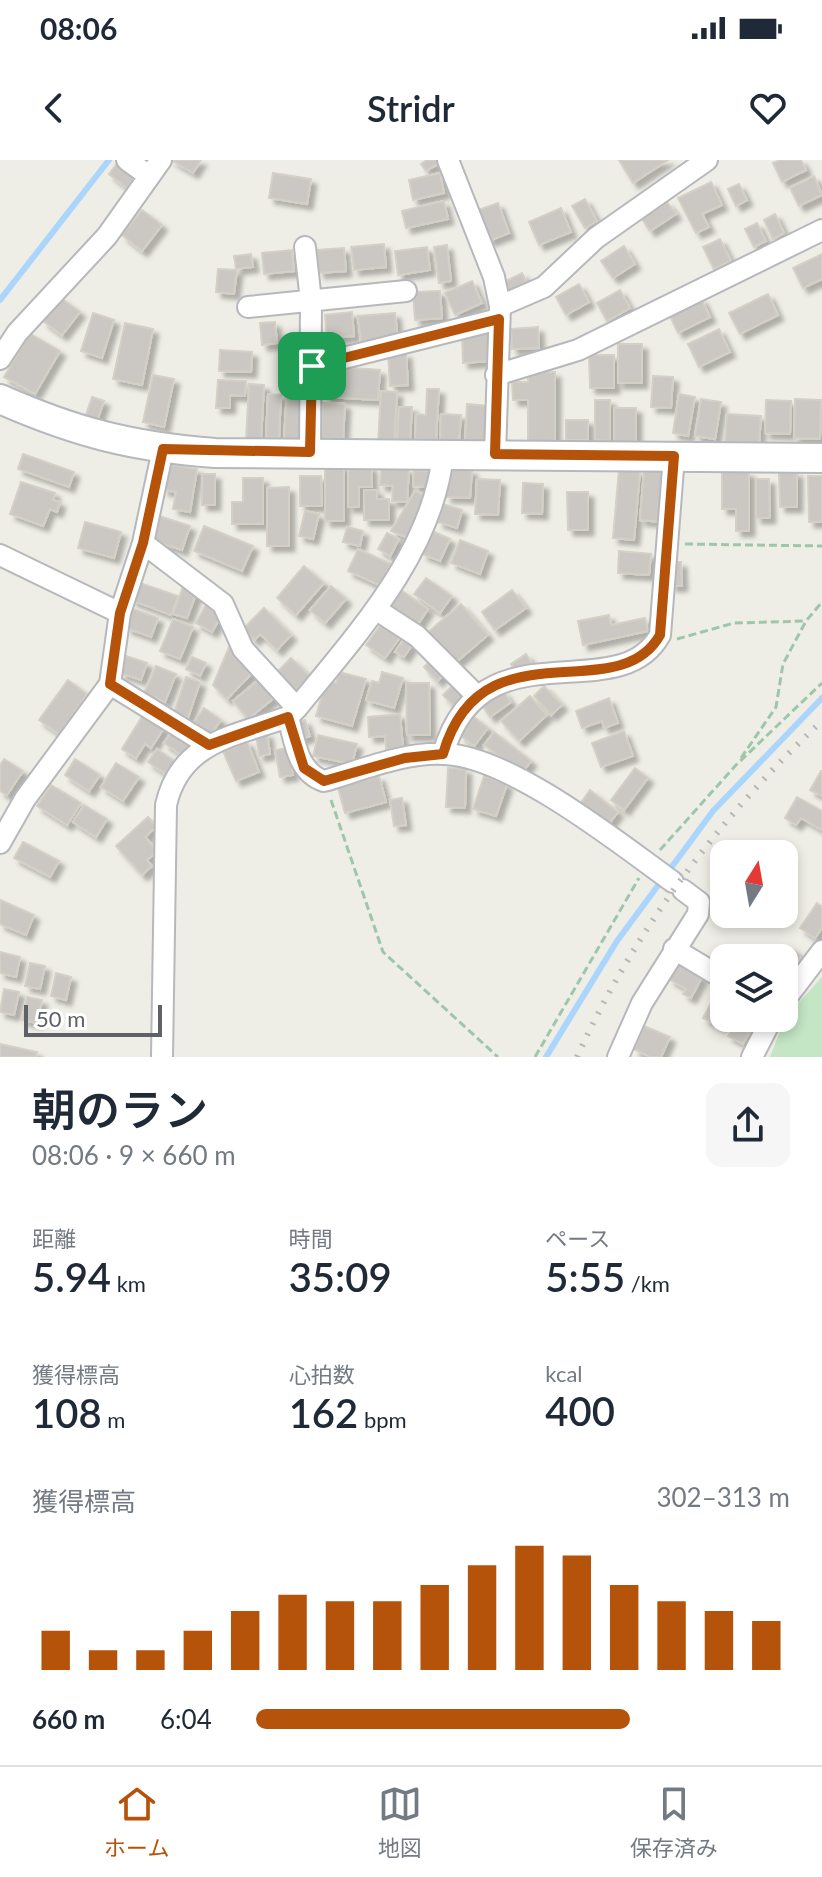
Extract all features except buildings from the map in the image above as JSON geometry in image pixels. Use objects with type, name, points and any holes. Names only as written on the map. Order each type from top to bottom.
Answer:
[{"type":"street","points":[[0,359],[17,333],[107,236],[155,168],[127,160]]},
{"type":"street","points":[[448,160],[494,277],[499,313],[495,454]]},
{"type":"street","points":[[312,366],[499,313],[544,287],[596,238],[707,160]]},
{"type":"street","points":[[496,375],[578,350],[822,230]]},
{"type":"street","points":[[305,247],[311,301],[310,452]]},
{"type":"street","points":[[248,307],[406,291]]},
{"type":"street","points":[[0,399],[99,437],[163,449],[822,458]]},
{"type":"street","points":[[0,843],[25,799],[110,684],[120,613],[143,543],[163,449]]},
{"type":"street","points":[[162,1057],[166,805],[172,781],[188,760],[209,745],[293,712],[377,610],[427,519],[440,482],[443,454]]},
{"type":"street","points":[[443,754],[451,728],[476,695],[499,681],[632,663],[654,645],[660,635],[674,456]]},
{"type":"street","points":[[143,543],[223,604],[243,649],[293,712],[304,768],[324,781],[405,758],[443,754],[478,759],[556,801],[699,902],[698,914],[642,1003],[618,1057]]},
{"type":"street","points":[[0,555],[120,613]]},
{"type":"street","points":[[377,610],[417,636],[476,695]]},
{"type":"street","points":[[110,684],[209,745]]},
{"type":"street","points":[[674,949],[710,971]]},
{"type":"street","points":[[798,983],[822,951]]},
{"type":"street","points":[[752,1057],[765,1032]]},
{"type":"path","points":[[666,544],[822,546]]},
{"type":"path","points":[[736,765],[776,707],[783,664],[806,621],[822,602]]},
{"type":"path","points":[[654,645],[734,623],[806,621]]},
{"type":"path","points":[[324,781],[383,952],[498,1057]]},
{"type":"green space","points":[[822,977],[822,1057],[770,1057],[780,1032],[798,1032],[798,1004]]},
{"type":"waterway","points":[[0,300],[109,160]]},
{"type":"waterway","points":[[546,1057],[617,941],[713,811],[822,698]]},
{"type":"railway","points":[[577,1057],[625,965],[683,877],[749,795],[822,721]]},
{"type":"route","points":[[499,319],[495,454],[674,456],[660,635],[654,645],[632,663],[499,681],[476,695],[451,728],[443,754],[405,758],[324,781],[314,778],[304,768],[288,717],[209,745],[110,684],[120,613],[143,543],[163,449],[215,453],[310,452],[312,366],[499,319]]}]
